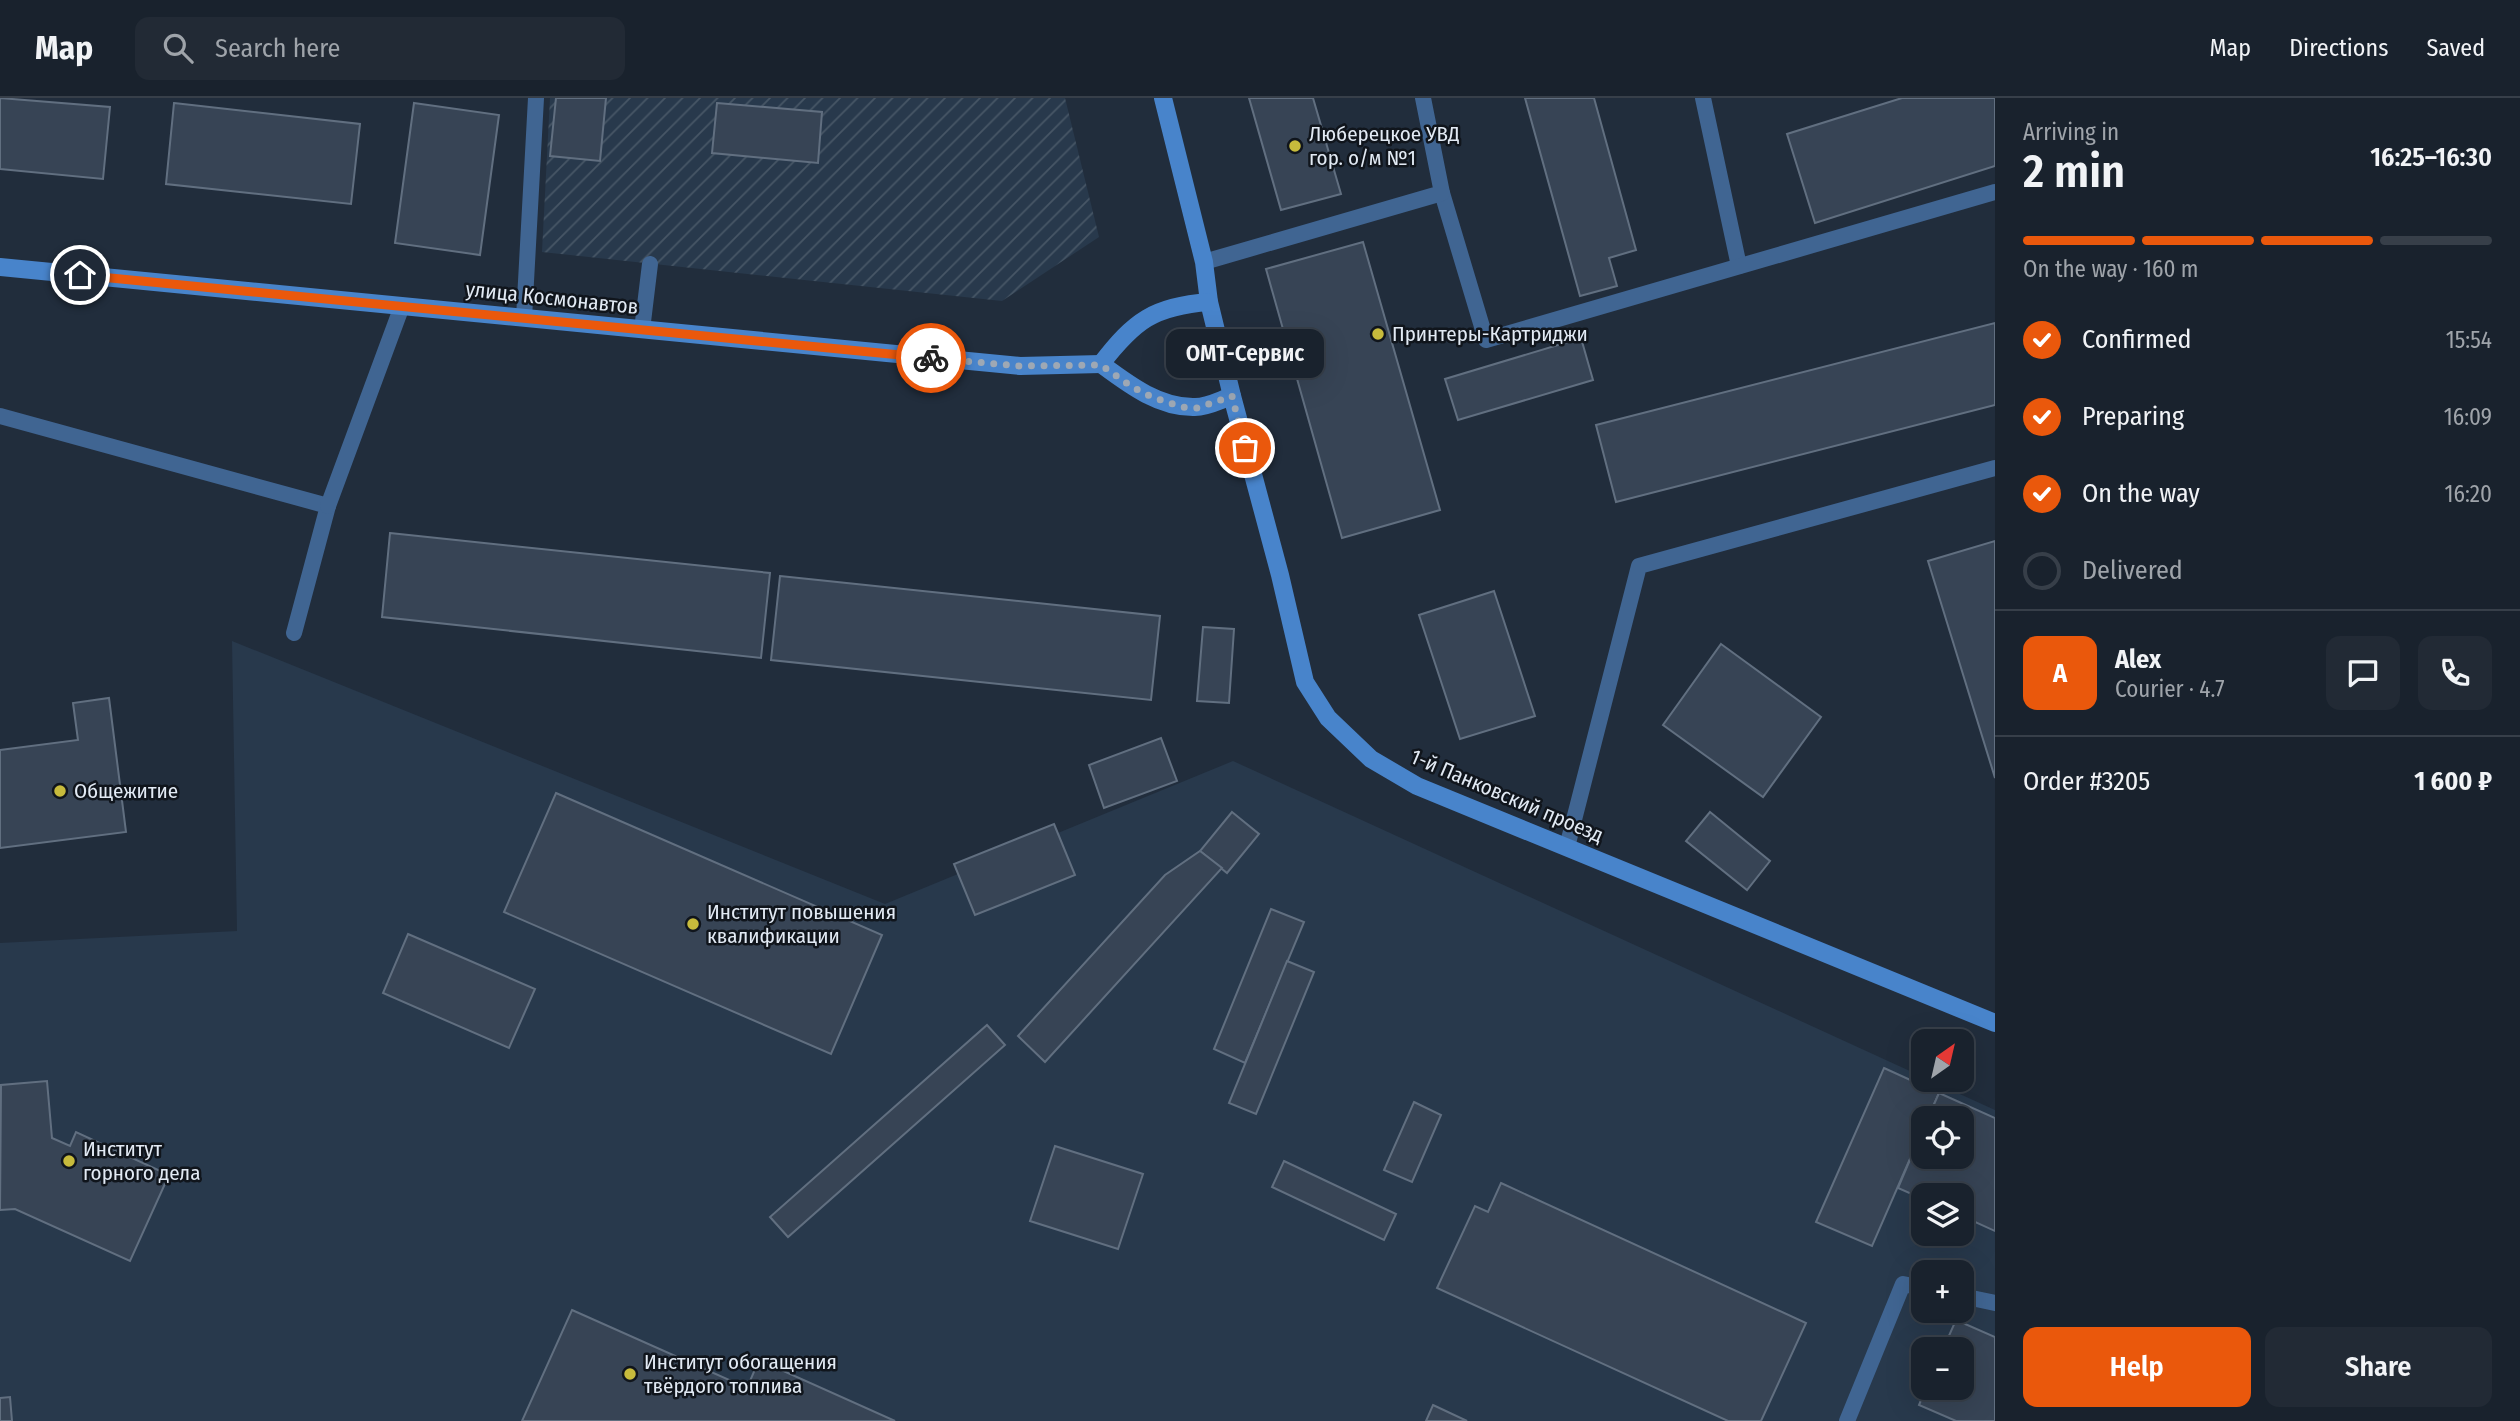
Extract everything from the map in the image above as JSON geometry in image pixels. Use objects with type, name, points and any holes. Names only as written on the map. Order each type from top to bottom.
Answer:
[{"type":"street","name":"1-й Панковский проезд","points":[[1163,98],[1204,262],[1209,302],[1305,682],[1328,718],[1371,759],[1417,786],[1995,1023]]},
{"type":"street","name":"улица Космонавтов","points":[[0,267],[1020,366],[1101,365]]},
{"type":"street","points":[[1209,302],[1184,304],[1149,315],[1122,337],[1101,365],[1132,387],[1182,407],[1197,408],[1232,396]]},
{"type":"lane","points":[[524,318],[536,98]]},
{"type":"lane","points":[[1423,98],[1442,193],[1486,340],[1995,192]]},
{"type":"lane","points":[[1703,98],[1739,266]]},
{"type":"lane","points":[[1204,262],[1442,193]]},
{"type":"lane","points":[[642,330],[650,264]]},
{"type":"lane","points":[[294,633],[328,506],[402,306]]},
{"type":"lane","points":[[0,416],[328,506]]},
{"type":"lane","points":[[1567,847],[1639,566],[1995,468]]},
{"type":"lane","points":[[1847,1421],[1902,1284],[1911,1286]]},
{"type":"lane","points":[[1974,1299],[1995,1303]]},
{"type":"shaded area","points":[[550,98],[1065,98],[1099,237],[1002,301],[542,252]]},
{"type":"shaded area","name":"Институт горного дела","points":[[232,641],[885,904],[1233,761],[1911,1072],[1911,1092],[1955,1092],[1995,1110],[1995,1421],[0,1421],[0,943],[237,931]]},
{"type":"building","points":[[0,98],[110,107],[103,179],[0,169]]},
{"type":"building","points":[[556,98],[606,98],[600,161],[550,156]]},
{"type":"building","name":"Люберецкое УВД гор. о/м №1","points":[[1249,98],[1313,98],[1341,194],[1281,210]]},
{"type":"building","points":[[1525,98],[1594,98],[1636,250],[1609,258],[1617,286],[1580,296]]},
{"type":"building","points":[[1902,98],[1995,98],[1995,166],[1815,223],[1787,134]]},
{"type":"building","points":[[174,103],[360,124],[351,204],[166,184]]},
{"type":"building","points":[[414,103],[499,115],[480,255],[395,243]]},
{"type":"building","points":[[717,103],[822,112],[818,163],[712,153]]},
{"type":"building","points":[[1363,242],[1440,510],[1342,538],[1266,269]]},
{"type":"building","points":[[1995,323],[1995,405],[1616,502],[1596,425]]},
{"type":"building","points":[[1581,338],[1593,380],[1458,420],[1445,379]]},
{"type":"building","points":[[390,533],[770,573],[761,658],[382,617]]},
{"type":"building","points":[[1995,541],[1995,778],[1928,561]]},
{"type":"building","points":[[780,576],[1160,616],[1151,700],[771,660]]},
{"type":"building","points":[[1494,591],[1535,716],[1460,739],[1419,615]]},
{"type":"building","points":[[1203,627],[1234,629],[1229,703],[1197,701]]},
{"type":"building","points":[[1721,644],[1821,717],[1763,797],[1663,725]]},
{"type":"building","name":"Общежитие","points":[[109,698],[126,832],[0,848],[0,750],[78,740],[73,703]]},
{"type":"building","points":[[1161,738],[1177,781],[1104,808],[1089,765]]},
{"type":"building","name":"Институт повышения квалификации","points":[[556,793],[882,935],[831,1054],[504,912]]},
{"type":"building","points":[[1232,812],[1259,834],[1227,873],[1200,851]]},
{"type":"building","points":[[1710,812],[1770,861],[1747,890],[1686,841]]},
{"type":"building","points":[[1054,824],[1075,875],[975,915],[954,864]]},
{"type":"building","points":[[1200,851],[1222,868],[1045,1062],[1018,1036],[1165,875]]},
{"type":"building","points":[[1271,909],[1304,922],[1245,1063],[1214,1049]]},
{"type":"building","points":[[408,934],[535,989],[509,1048],[383,993]]},
{"type":"building","points":[[1287,961],[1314,972],[1256,1114],[1229,1103]]},
{"type":"building","points":[[987,1025],[1005,1045],[788,1237],[770,1217]]},
{"type":"building","points":[[1884,1068],[1911,1080],[1911,1092],[1939,1093],[1933,1106],[1911,1106],[1911,1157],[1872,1246],[1816,1222]]},
{"type":"building","name":"Институт горного дела","points":[[47,1081],[52,1138],[70,1146],[76,1132],[169,1175],[130,1261],[15,1209],[0,1210],[1,1085]]},
{"type":"building","points":[[1939,1093],[1968,1106],[1933,1106]]},
{"type":"building","points":[[1414,1102],[1441,1115],[1412,1182],[1384,1170]]},
{"type":"building","points":[[1974,1109],[1995,1118],[1995,1231],[1974,1221],[1974,1183],[1911,1183],[1911,1194],[1898,1188],[1911,1157],[1911,1169],[1974,1169]]},
{"type":"building","points":[[1055,1146],[1143,1174],[1118,1249],[1030,1221]]},
{"type":"building","points":[[1284,1161],[1396,1214],[1384,1240],[1272,1187]]},
{"type":"building","points":[[1501,1183],[1806,1323],[1761,1421],[1728,1421],[1437,1288],[1475,1206],[1488,1212]]},
{"type":"building","name":"Институт обогащения твёрдого топлива","points":[[572,1310],[747,1388],[759,1360],[895,1421],[522,1421]]},
{"type":"building","points":[[1955,1323],[1963,1323],[1995,1337],[1995,1421],[1956,1421],[1919,1405],[1921,1400],[1974,1400],[1974,1337],[1948,1337]]},
{"type":"building","points":[[10,1397],[12,1421],[0,1421],[0,1398]]},
{"type":"building","points":[[1433,1405],[1467,1421],[1426,1421]]},
{"type":"way so far","points":[[931,358],[1020,366],[1101,365],[1132,387],[1182,407],[1197,408],[1232,396],[1245,448]]},
{"type":"place","name":"Люберецкое УВД гор. о/м №1","points":[[1295,146]]},
{"type":"place","name":"Принтеры-Картриджи","points":[[1378,334]]},
{"type":"place","name":"ОМТ-Сервис","points":[[1245,448]]},
{"type":"place","name":"Общежитие","points":[[60,791]]},
{"type":"place","name":"Институт повышения квалификации","points":[[693,924]]},
{"type":"place","name":"Институт горного дела","points":[[69,1161]]},
{"type":"place","name":"Институт обогащения твёрдого топлива","points":[[630,1374]]},
{"type":"route","points":[[80,275],[931,358]]}]
